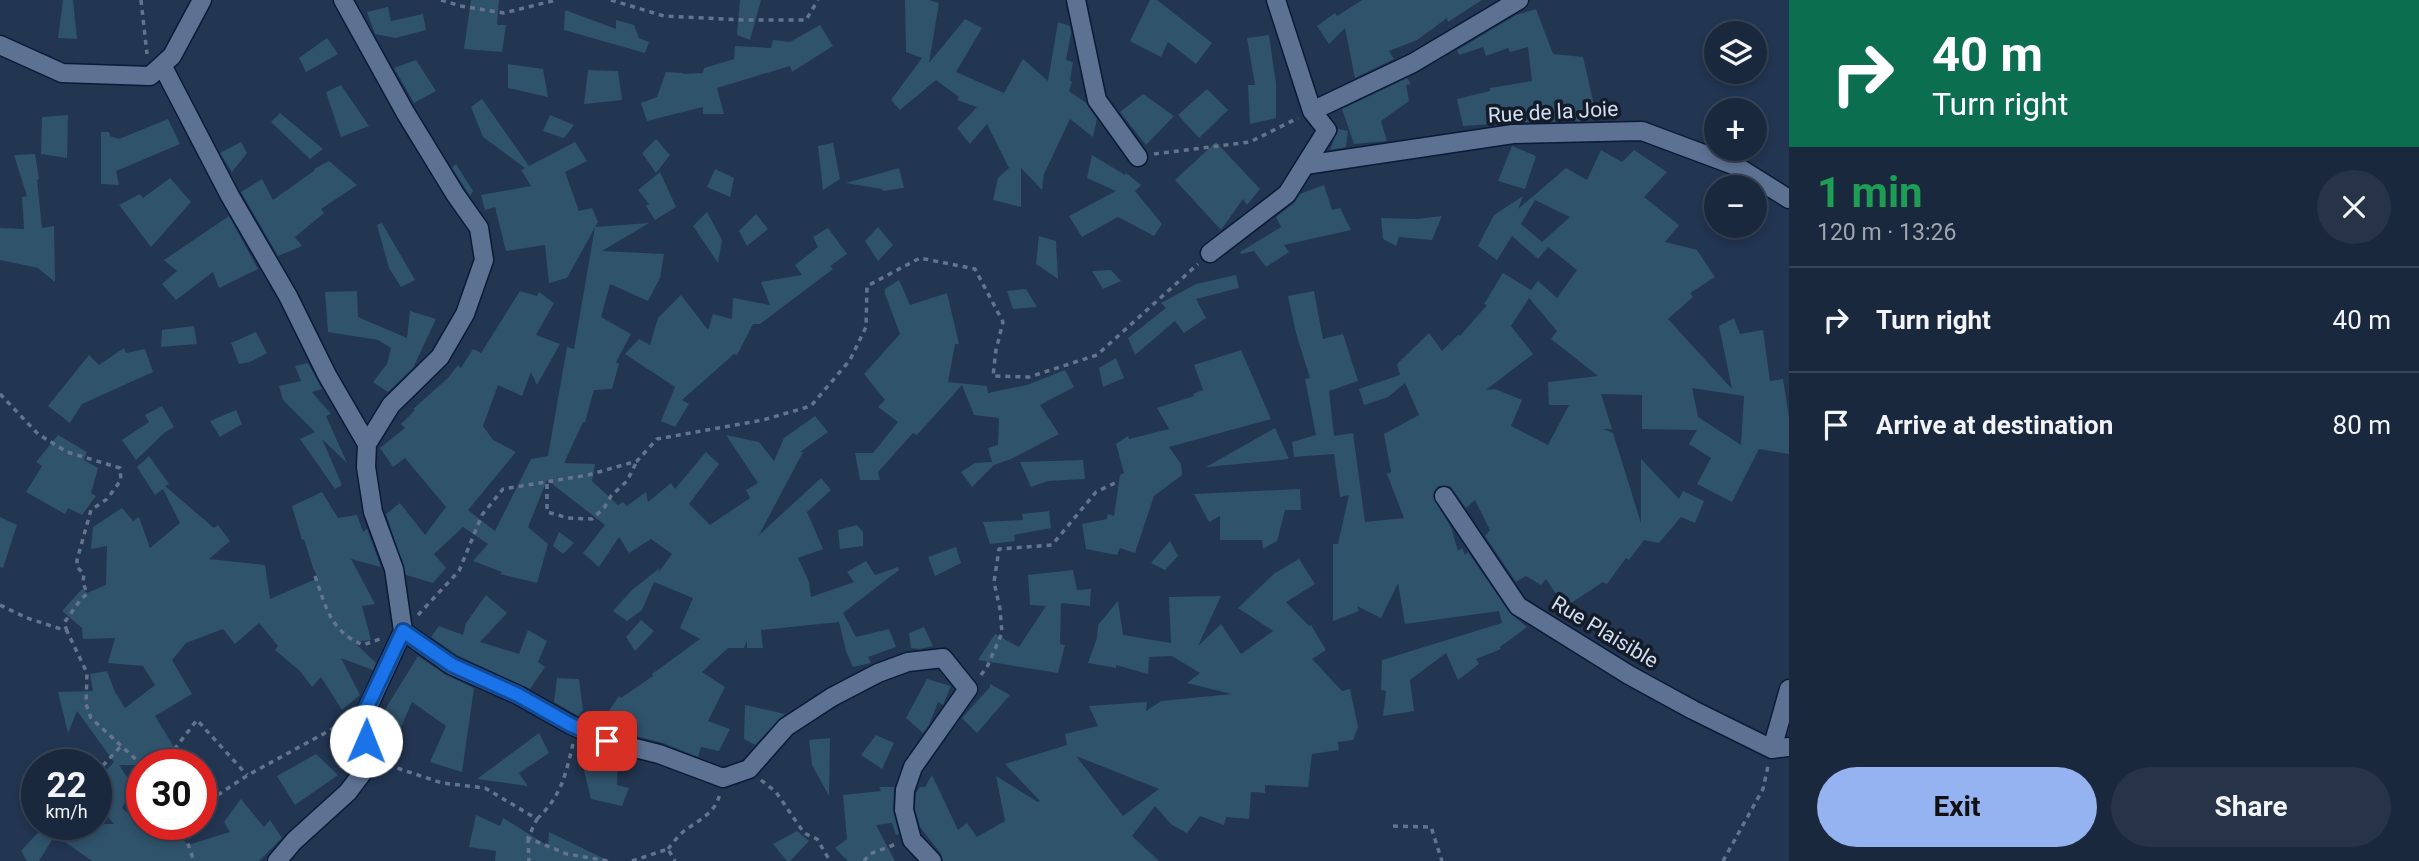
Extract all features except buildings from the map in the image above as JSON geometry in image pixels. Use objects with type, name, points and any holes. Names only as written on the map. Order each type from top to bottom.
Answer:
[{"type":"street","points":[[0,45],[62,73],[156,71],[172,56],[202,0]]},
{"type":"street","points":[[277,861],[294,841],[348,792],[373,760],[360,722],[403,631],[394,569],[373,512],[366,467],[367,444],[391,405],[440,357],[465,314],[484,260],[479,228],[405,112],[344,0]]},
{"type":"street","points":[[1076,0],[1097,100],[1138,157]]},
{"type":"street","points":[[1210,253],[1287,194],[1327,130],[1312,111],[1276,0]]},
{"type":"street","points":[[1312,111],[1413,63],[1519,0]]},
{"type":"street","points":[[156,71],[288,296],[327,375],[367,444]]},
{"type":"street","name":"Rue de la Joie","points":[[1305,165],[1513,134],[1642,131],[1736,166],[1789,199]]},
{"type":"street","name":"Rue Plaisible","points":[[1444,496],[1518,606],[1629,676],[1780,748]]},
{"type":"street","points":[[403,631],[452,665],[518,695],[577,728],[607,741],[659,754],[723,778],[750,769],[786,727],[832,696],[878,673],[908,662],[943,658],[968,689],[913,767],[905,790],[904,810],[912,839],[932,861]]},
{"type":"street","points":[[1780,748],[1789,689]]},
{"type":"path","points":[[141,0],[156,71]]},
{"type":"path","points":[[442,0],[504,13],[556,0]]},
{"type":"path","points":[[611,0],[664,16],[744,20],[806,20],[818,0]]},
{"type":"path","points":[[1138,157],[1250,142],[1312,111]]},
{"type":"path","points":[[547,483],[547,512],[568,518],[592,519],[627,481],[637,461],[657,439],[762,420],[811,406],[850,360],[866,327],[867,286],[920,258],[975,269],[1003,322],[993,376],[1029,377],[1097,355],[1210,253]]},
{"type":"path","points":[[0,394],[38,434],[68,452],[120,468],[121,480],[107,499],[91,510],[77,560],[77,567],[84,574],[83,582],[87,594],[64,623],[87,673],[86,704],[91,718],[126,751]]},
{"type":"path","points":[[315,576],[332,622],[348,638],[363,645],[403,631],[459,571],[482,515],[503,489],[588,475],[637,461]]},
{"type":"path","points":[[979,678],[987,667],[1002,633],[993,582],[999,550],[1052,545],[1096,492],[1115,483]]},
{"type":"path","points":[[0,605],[27,618],[67,631]]},
{"type":"path","points":[[174,749],[197,720],[248,775]]},
{"type":"path","points":[[217,795],[248,775],[336,727],[360,722]]},
{"type":"path","points":[[529,861],[528,838],[537,819],[550,806],[563,784],[577,728]]},
{"type":"path","points":[[112,756],[121,746]]},
{"type":"path","points":[[1723,861],[1763,789],[1780,748]]},
{"type":"path","points":[[373,760],[442,783],[485,788],[537,819]]},
{"type":"path","points":[[750,769],[776,792],[804,833],[817,839],[830,861]]},
{"type":"path","points":[[632,861],[668,849],[682,833],[705,817],[718,801],[723,778]]},
{"type":"path","points":[[1393,826],[1431,827],[1441,861]]},
{"type":"path","points":[[528,838],[567,854],[608,861]]},
{"type":"path","points":[[864,861],[870,854],[912,839]]},
{"type":"path","points":[[187,840],[194,861]]},
{"type":"path","points":[[668,849],[675,861]]},
{"type":"route","points":[[366,741],[360,722],[403,631],[452,665],[518,695],[571,725],[607,741]]}]
